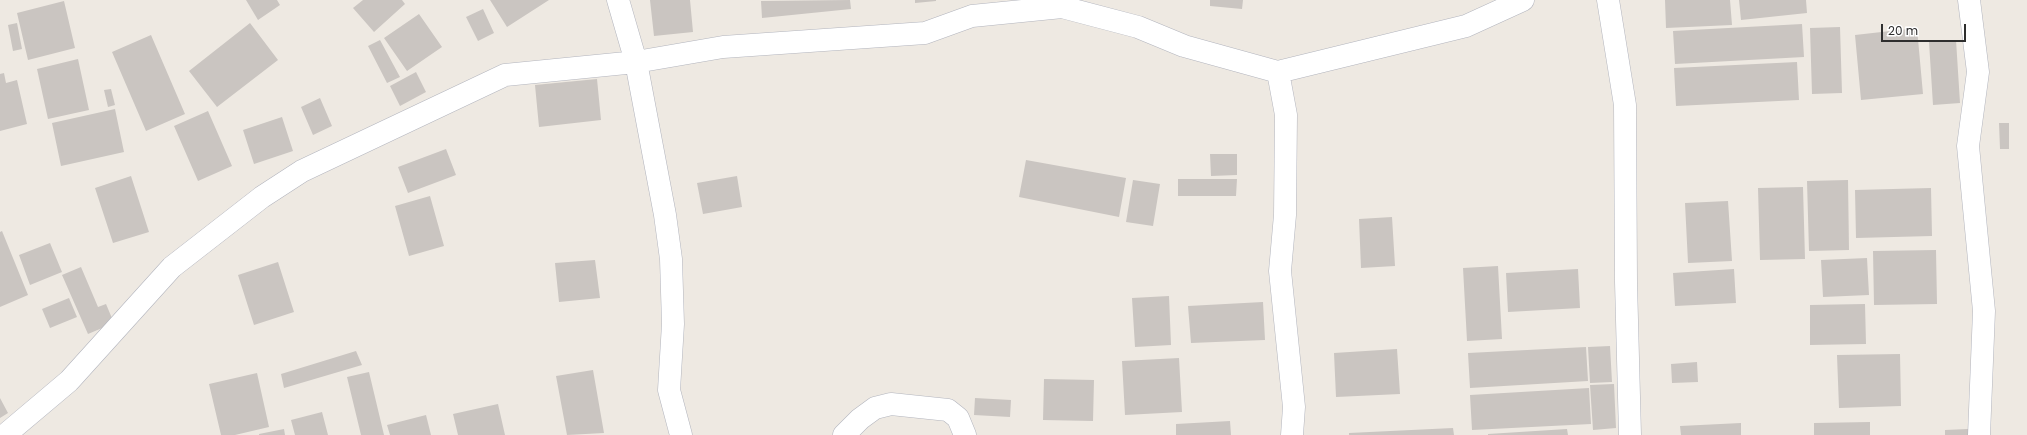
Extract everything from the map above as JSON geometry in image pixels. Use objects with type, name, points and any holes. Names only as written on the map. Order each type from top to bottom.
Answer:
[{"type":"street","points":[[618,0],[636,62],[665,215],[671,259],[673,324],[670,390],[681,435]]},
{"type":"street","points":[[5,435],[69,381],[172,267],[262,197],[302,171],[505,75],[636,62],[723,47],[925,33],[972,16],[1062,7],[1138,27],[1184,46],[1278,72],[1466,26],[1523,0]]},
{"type":"street","points":[[1608,0],[1626,105],[1626,282],[1630,435]]},
{"type":"street","points":[[1969,0],[1978,72],[1968,146],[1984,311],[1979,435]]},
{"type":"street","points":[[1278,72],[1286,116],[1285,216],[1280,270],[1294,407],[1292,435]]},
{"type":"street","points":[[844,435],[860,419],[875,408],[891,404],[948,410],[958,418],[965,435]]},
{"type":"building","points":[[246,0],[277,0],[280,5],[258,20]]},
{"type":"building","points":[[363,0],[402,0],[405,4],[374,32],[353,8]]},
{"type":"building","points":[[490,0],[549,0],[507,27]]},
{"type":"building","points":[[650,0],[690,0],[693,32],[654,36]]},
{"type":"building","points":[[850,0],[851,9],[762,18],[761,1]]},
{"type":"building","points":[[915,0],[936,0],[936,1],[915,3]]},
{"type":"building","points":[[1210,0],[1243,0],[1242,9],[1210,6]]},
{"type":"building","points":[[1665,0],[1730,0],[1732,25],[1666,28]]},
{"type":"building","points":[[1739,0],[1806,0],[1807,13],[1741,20]]},
{"type":"building","points":[[64,1],[75,48],[28,60],[17,13]]},
{"type":"building","points":[[483,9],[494,33],[478,41],[466,17]]},
{"type":"building","points":[[419,14],[442,47],[407,71],[384,38]]},
{"type":"building","points":[[17,23],[22,49],[13,51],[8,25]]},
{"type":"building","points":[[250,23],[278,60],[217,107],[189,71]]},
{"type":"building","points":[[1802,24],[1804,57],[1675,64],[1673,31]]},
{"type":"building","points":[[1840,27],[1842,93],[1812,94],[1810,28]]},
{"type":"building","points":[[1917,28],[1923,94],[1861,100],[1855,35]]},
{"type":"building","points":[[151,35],[185,114],[146,131],[112,52]]},
{"type":"building","points":[[380,40],[400,77],[387,83],[368,46]]},
{"type":"building","points":[[1956,40],[1960,103],[1933,105],[1929,42]]},
{"type":"building","points":[[78,59],[89,110],[48,119],[37,69]]},
{"type":"building","points":[[1797,62],[1799,100],[1676,106],[1674,68]]},
{"type":"building","points":[[416,72],[426,92],[400,106],[390,86]]},
{"type":"building","points":[[4,73],[6,83],[17,80],[27,124],[0,131],[0,74]]},
{"type":"building","points":[[597,79],[601,120],[539,127],[535,85]]},
{"type":"building","points":[[111,89],[115,105],[108,107],[104,90]]},
{"type":"building","points":[[320,98],[332,126],[313,135],[301,107]]},
{"type":"building","points":[[115,109],[124,152],[61,166],[52,123]]},
{"type":"building","points":[[208,111],[232,166],[198,181],[174,126]]},
{"type":"building","points":[[282,117],[293,151],[254,164],[243,130]]},
{"type":"building","points":[[1999,123],[2009,123],[2009,149],[2000,149]]},
{"type":"building","points":[[446,149],[456,175],[408,193],[398,167]]},
{"type":"building","points":[[1210,154],[1237,154],[1237,175],[1211,176]]},
{"type":"building","points":[[1026,160],[1126,178],[1119,217],[1019,197]]},
{"type":"building","points":[[131,176],[149,232],[113,243],[95,188]]},
{"type":"building","points":[[737,176],[742,207],[703,214],[697,183]]},
{"type":"building","points":[[1178,179],[1237,179],[1236,196],[1178,196]]},
{"type":"building","points":[[1133,180],[1160,184],[1153,226],[1126,222]]},
{"type":"building","points":[[1848,180],[1849,250],[1809,251],[1807,181]]},
{"type":"building","points":[[1803,187],[1805,259],[1760,260],[1758,188]]},
{"type":"building","points":[[1931,188],[1932,236],[1856,238],[1855,190]]},
{"type":"building","points":[[430,196],[444,246],[409,256],[395,206]]},
{"type":"building","points":[[1728,201],[1732,261],[1688,263],[1685,203]]},
{"type":"building","points":[[1392,217],[1395,266],[1361,268],[1359,219]]},
{"type":"building","points":[[2,231],[28,295],[0,307],[0,232]]},
{"type":"building","points":[[50,243],[62,272],[30,285],[19,255]]},
{"type":"building","points":[[1936,250],[1937,304],[1874,305],[1873,251]]},
{"type":"building","points":[[1867,258],[1869,295],[1823,297],[1821,260]]},
{"type":"building","points":[[595,260],[600,298],[559,302],[555,263]]},
{"type":"building","points":[[278,262],[294,312],[254,325],[238,275]]},
{"type":"building","points":[[1498,266],[1502,339],[1467,341],[1463,268]]},
{"type":"building","points":[[81,267],[98,307],[106,304],[114,323],[88,334],[62,275]]},
{"type":"building","points":[[1578,269],[1580,308],[1508,312],[1506,273]]},
{"type":"building","points":[[1734,269],[1736,303],[1675,306],[1673,273]]},
{"type":"building","points":[[1169,296],[1171,345],[1135,347],[1132,298]]},
{"type":"building","points":[[69,298],[77,317],[50,328],[42,309]]},
{"type":"building","points":[[1263,302],[1265,340],[1191,343],[1188,306]]},
{"type":"building","points":[[1865,304],[1866,344],[1810,345],[1810,305]]},
{"type":"building","points":[[1610,346],[1612,382],[1590,383],[1588,347]]},
{"type":"building","points":[[1586,347],[1588,381],[1470,388],[1468,353]]},
{"type":"building","points":[[1397,349],[1400,394],[1336,397],[1334,353]]},
{"type":"building","points":[[356,351],[362,365],[284,388],[281,374]]},
{"type":"building","points":[[1900,354],[1901,406],[1839,408],[1837,355]]},
{"type":"building","points":[[1179,358],[1182,412],[1125,415],[1122,361]]},
{"type":"building","points":[[1697,362],[1698,382],[1672,383],[1671,364]]},
{"type":"building","points":[[593,370],[604,433],[567,435],[556,376]]},
{"type":"building","points":[[369,372],[384,435],[361,435],[347,377]]},
{"type":"building","points":[[257,373],[269,427],[235,435],[221,435],[209,384]]},
{"type":"building","points":[[1044,379],[1094,380],[1093,421],[1043,420]]},
{"type":"building","points":[[1614,384],[1616,428],[1593,430],[1590,385]]},
{"type":"building","points":[[1589,388],[1591,424],[1472,430],[1470,395]]},
{"type":"building","points":[[0,398],[8,413],[0,418]]},
{"type":"building","points":[[975,398],[1011,400],[1010,417],[974,415]]},
{"type":"building","points":[[498,404],[505,435],[458,435],[453,414]]},
{"type":"building","points":[[322,412],[328,435],[295,435],[291,420]]},
{"type":"building","points":[[426,415],[431,435],[390,435],[387,425]]},
{"type":"building","points":[[1230,421],[1231,435],[1176,435],[1176,424]]},
{"type":"building","points":[[1870,422],[1870,435],[1814,435],[1814,423]]},
{"type":"building","points":[[1741,423],[1741,435],[1681,435],[1680,426]]},
{"type":"building","points":[[1453,428],[1454,435],[1349,435],[1349,433]]},
{"type":"building","points":[[284,429],[285,435],[259,435],[259,434]]},
{"type":"building","points":[[1567,429],[1568,435],[1488,435],[1488,434]]},
{"type":"building","points":[[1968,429],[1968,435],[1945,435],[1945,430]]}]
